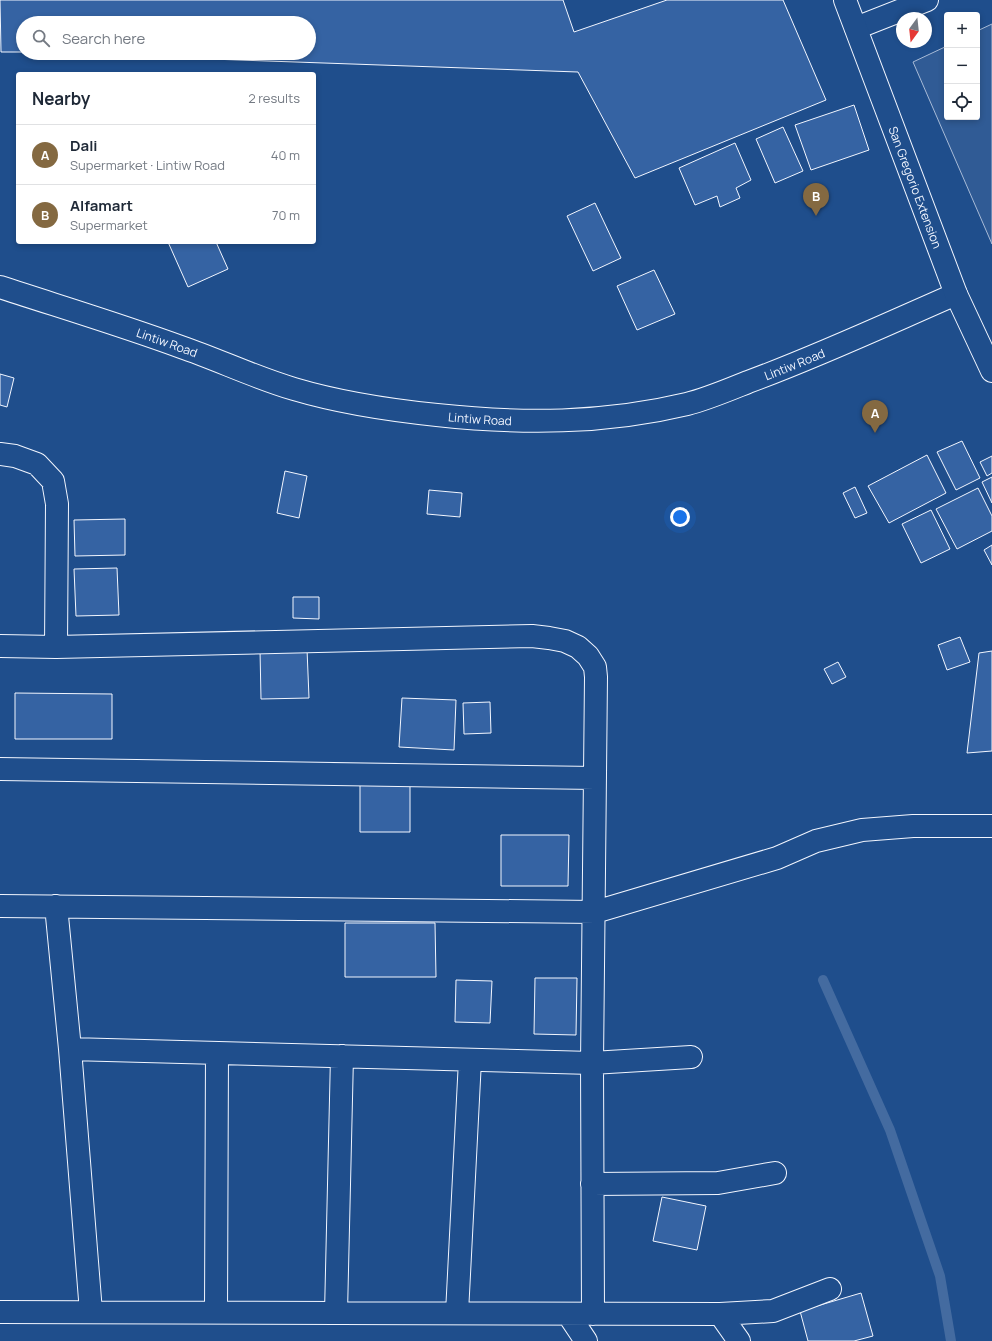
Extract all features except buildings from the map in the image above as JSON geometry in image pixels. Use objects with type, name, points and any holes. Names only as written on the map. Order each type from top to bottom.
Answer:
[{"type":"street","name":"San Gregorio Extension","points":[[845,0],[956,294],[992,371]]},
{"type":"street","points":[[856,28],[926,0]]},
{"type":"street","name":"Lintiw Road","points":[[0,287],[148,335],[204,355],[265,380],[326,398],[394,410],[472,419],[522,421],[605,419],[642,414],[689,404],[774,373],[956,294]]},
{"type":"street","points":[[0,454],[15,456],[37,464],[53,481],[57,504],[56,647]]},
{"type":"street","points":[[0,646],[56,647],[532,636],[565,641],[578,647],[588,656],[595,667],[597,691],[594,778],[592,1063],[593,1314]]},
{"type":"street","points":[[0,769],[594,778]]},
{"type":"street","points":[[0,906],[594,912],[777,858],[816,841],[862,830],[914,826],[992,826]]},
{"type":"street","points":[[56,906],[70,1049],[91,1312]]},
{"type":"street","points":[[70,1049],[592,1063],[691,1057]]},
{"type":"street","points":[[216,1312],[217,1053]]},
{"type":"street","points":[[336,1313],[342,1056]]},
{"type":"street","points":[[457,1313],[470,1060]]},
{"type":"street","points":[[592,1184],[718,1183],[776,1173]]},
{"type":"street","points":[[0,1312],[720,1314],[773,1311],[830,1289]]},
{"type":"street","points":[[568,1314],[586,1341]]},
{"type":"street","points":[[720,1314],[739,1341]]},
{"type":"shaded area","points":[[992,24],[992,244],[913,62],[944,47],[944,120],[980,120],[980,30]]},
{"type":"waterway","points":[[823,980],[890,1130],[940,1276],[951,1341]]},
{"type":"place","name":"Alfamart","points":[[816,216]]},
{"type":"place","name":"Dali","points":[[875,433]]}]
